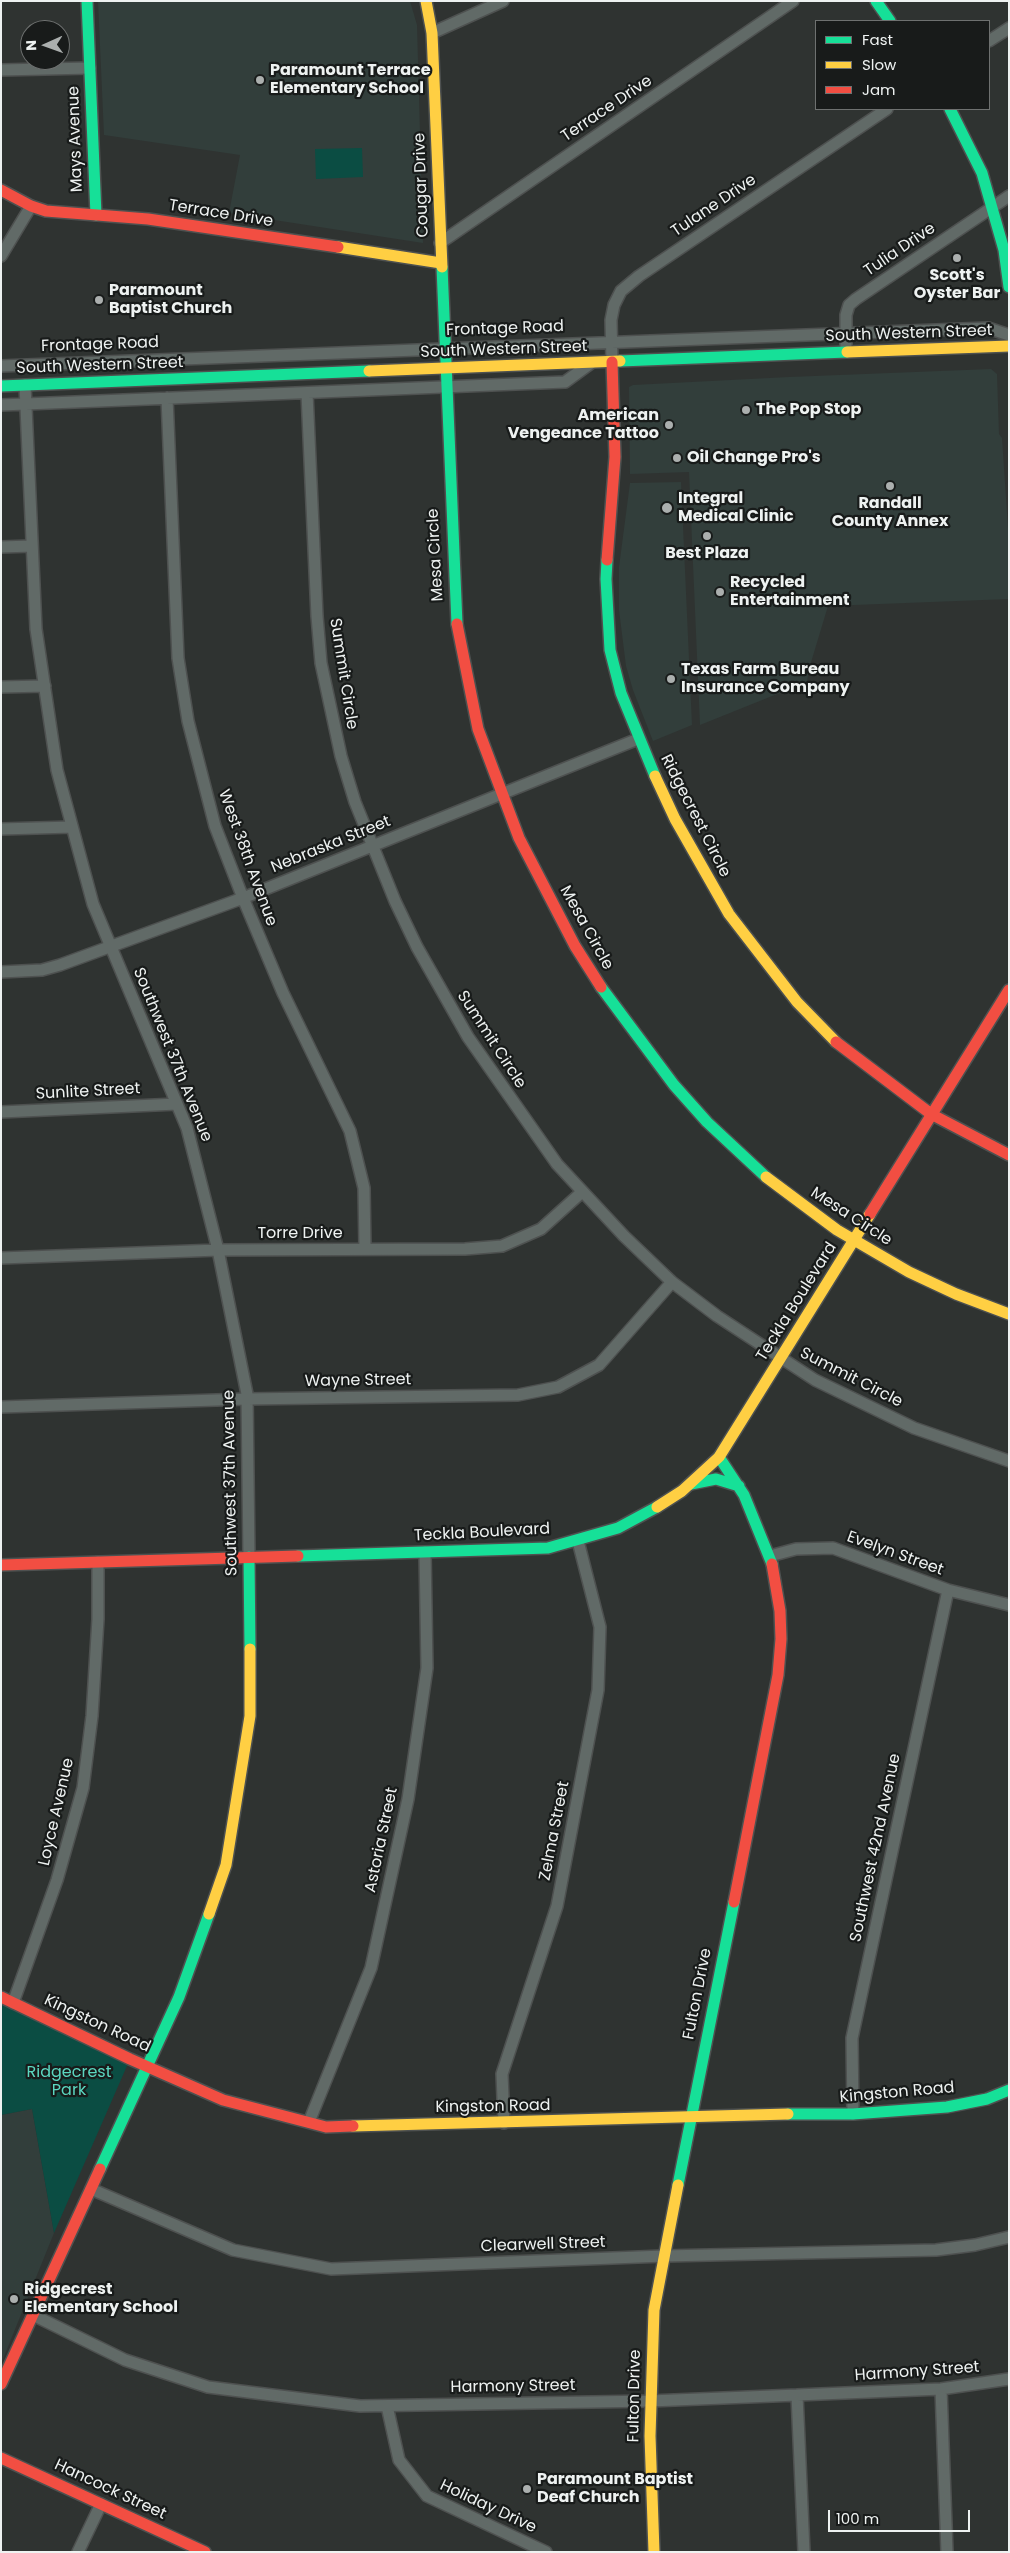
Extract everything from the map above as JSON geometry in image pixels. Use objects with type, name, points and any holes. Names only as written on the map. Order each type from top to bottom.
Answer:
[{"type":"street","name":"Mays Avenue","points":[[86,1],[96,215]]},
{"type":"street","name":"Cougar Drive","points":[[426,1],[432,33],[445,368]]},
{"type":"street","points":[[432,33],[503,1]]},
{"type":"street","name":"Terrace Drive","points":[[440,243],[793,1]]},
{"type":"street","points":[[876,1],[889,20]]},
{"type":"street","points":[[990,40],[1009,28]]},
{"type":"street","points":[[1,70],[90,68]]},
{"type":"street","name":"Tulane Drive","points":[[612,362],[610,320],[621,291],[886,110]]},
{"type":"street","points":[[950,110],[982,173],[1004,250],[1009,287]]},
{"type":"street","name":"Terrace Drive","points":[[1,190],[31,206],[55,212],[158,220],[441,263]]},
{"type":"street","name":"Tulia Drive","points":[[846,352],[846,315],[849,305],[1009,196]]},
{"type":"street","points":[[1,256],[31,206]]},
{"type":"street","name":"Frontage Road","points":[[1,366],[611,341],[988,328],[1009,336]]},
{"type":"street","name":"South Western Street","points":[[1,386],[1009,346]]},
{"type":"street","name":"Ridgecrest Circle","points":[[612,362],[615,458],[606,579],[610,650],[621,693],[652,771],[698,862],[729,914],[797,1002],[841,1047],[931,1114],[1009,1155]]},
{"type":"street","points":[[1,405],[564,382],[591,363]]},
{"type":"street","name":"Mesa Circle","points":[[445,368],[457,629],[478,729],[518,838],[575,946],[607,997],[644,1048],[707,1122],[775,1185],[854,1241],[956,1294],[1009,1314]]},
{"type":"street","name":"Southwest 37th Avenue","points":[[1,2384],[179,1997],[226,1866],[250,1716],[247,1399],[218,1250],[187,1128],[93,904],[57,770],[36,629],[26,385]]},
{"type":"street","name":"Summit Circle","points":[[307,393],[314,572],[321,663],[340,756],[372,846],[417,948],[468,1037],[527,1124],[582,1192],[672,1282],[781,1359],[815,1380],[914,1428],[967,1448],[1009,1461]]},
{"type":"street","name":"West 38th Avenue","points":[[167,398],[178,658],[188,721],[213,817],[243,898],[282,993],[350,1131],[364,1188],[365,1250]]},
{"type":"street","points":[[1,547],[32,546]]},
{"type":"street","points":[[1,687],[45,686]]},
{"type":"street","name":"Nebraska Street","points":[[1,972],[42,970],[243,898],[638,739]]},
{"type":"street","points":[[1,829],[72,827]]},
{"type":"street","name":"Teckla Boulevard","points":[[1,1565],[548,1548],[578,1541],[618,1528],[645,1515],[668,1501],[690,1484],[718,1457],[745,1420],[931,1114],[1009,990]]},
{"type":"street","name":"Sunlite Street","points":[[1,1112],[177,1104]]},
{"type":"street","name":"Torre Drive","points":[[1,1258],[218,1250],[465,1249],[502,1246],[541,1229],[582,1192]]},
{"type":"street","name":"Wayne Street","points":[[1,1407],[247,1399],[518,1395],[558,1387],[599,1366],[672,1282]]},
{"type":"street","name":"Fulton Drive","points":[[654,2552],[650,2401],[654,2310],[690,2117],[778,1675],[780,1611],[770,1556],[755,1517],[739,1486],[718,1457]]},
{"type":"street","points":[[690,1484],[716,1479],[739,1486]]},
{"type":"street","name":"Zelma Street","points":[[504,2123],[502,2074],[557,1906],[598,1690],[600,1627],[578,1541]]},
{"type":"street","name":"Evelyn Street","points":[[770,1556],[796,1549],[833,1548],[948,1590],[1009,1605]]},
{"type":"street","name":"Astoria Street","points":[[309,2122],[371,1968],[408,1799],[427,1668],[426,1552]]},
{"type":"street","name":"Loyce Avenue","points":[[13,2003],[57,1880],[83,1788],[92,1716],[98,1619],[98,1562]]},
{"type":"street","name":"Southwest 42nd Avenue","points":[[853,2114],[852,2038],[948,1590]]},
{"type":"street","name":"Kingston Road","points":[[1,1997],[130,2059],[148,2065],[223,2100],[326,2127],[780,2114],[853,2114],[947,2107],[987,2098],[1009,2090]]},
{"type":"street","name":"Clearwell Street","points":[[91,2189],[233,2250],[331,2269],[664,2256],[936,2250],[975,2245],[1009,2237]]},
{"type":"street","name":"Harmony Street","points":[[33,2315],[125,2360],[208,2387],[360,2406],[650,2401],[942,2389],[1009,2379]]},
{"type":"street","points":[[942,2389],[947,2552]]},
{"type":"street","points":[[797,2395],[804,2552]]},
{"type":"street","name":"Holiday Drive","points":[[387,2406],[399,2460],[427,2496],[546,2552]]},
{"type":"street","name":"Hancock Street","points":[[1,2458],[205,2552]]},
{"type":"street","points":[[78,2552],[101,2504]]},
{"type":"shaded area","name":"Paramount Terrace Elementary School","points":[[98,1],[410,1],[417,25],[423,243],[229,213],[240,155],[104,135]]},
{"type":"shaded area","points":[[991,369],[997,374],[999,434],[1002,438],[1009,543],[1009,599],[828,606],[809,669],[807,682],[700,725],[689,472],[630,474],[629,387],[633,385],[789,377]]},
{"type":"shaded area","points":[[681,482],[692,725],[653,741],[633,690],[626,666],[619,610],[619,567],[630,483]]},
{"type":"shaded area","name":"Ridgecrest Elementary School","points":[[32,2109],[54,2233],[1,2364],[1,2115]]},
{"type":"green space","points":[[362,148],[363,177],[316,179],[315,149]]},
{"type":"green space","name":"Ridgecrest Park","points":[[1,2002],[130,2059],[54,2233],[32,2109],[1,2115]]},
{"type":"traffic: fast","points":[[87,1],[96,215]]},
{"type":"traffic: fast","points":[[876,1],[889,20]]},
{"type":"traffic: fast","points":[[950,110],[982,173],[1004,250],[1009,287]]},
{"type":"traffic: fast","points":[[442,267],[457,624]]},
{"type":"traffic: fast","points":[[620,361],[847,352]]},
{"type":"traffic: fast","points":[[1,386],[369,371]]},
{"type":"traffic: fast","points":[[607,560],[606,579],[610,650],[621,693],[655,776]]},
{"type":"traffic: fast","points":[[601,987],[674,1085],[707,1122],[766,1177]]},
{"type":"traffic: fast","points":[[719,1457],[744,1495],[772,1564]]},
{"type":"traffic: fast","points":[[691,1484],[716,1479],[739,1486]]},
{"type":"traffic: fast","points":[[298,1556],[548,1548],[618,1528],[657,1507]]},
{"type":"traffic: fast","points":[[249,1557],[250,1649]]},
{"type":"traffic: fast","points":[[678,2185],[734,1902]]},
{"type":"traffic: fast","points":[[100,2169],[179,1997],[209,1914]]},
{"type":"traffic: fast","points":[[788,2114],[853,2114],[947,2107],[987,2099],[1009,2090]]},
{"type":"traffic: slow","points":[[426,1],[432,33],[442,267]]},
{"type":"traffic: slow","points":[[338,247],[441,263]]},
{"type":"traffic: slow","points":[[847,352],[1009,346]]},
{"type":"traffic: slow","points":[[369,371],[620,361]]},
{"type":"traffic: slow","points":[[655,776],[675,819],[729,914],[797,1002],[836,1042]]},
{"type":"traffic: slow","points":[[766,1177],[837,1230],[909,1272],[956,1294],[1009,1314]]},
{"type":"traffic: slow","points":[[657,1507],[682,1491],[719,1457],[870,1214]]},
{"type":"traffic: slow","points":[[209,1914],[226,1865],[250,1716],[250,1649]]},
{"type":"traffic: slow","points":[[353,2126],[788,2114]]},
{"type":"traffic: slow","points":[[654,2552],[650,2436],[654,2310],[678,2185]]},
{"type":"traffic: jam","points":[[1,190],[31,206],[46,211],[148,219],[338,247]]},
{"type":"traffic: jam","points":[[607,560],[615,457],[612,362]]},
{"type":"traffic: jam","points":[[457,624],[478,729],[519,838],[575,946],[601,987]]},
{"type":"traffic: jam","points":[[870,1214],[1009,990]]},
{"type":"traffic: jam","points":[[836,1042],[931,1114],[1009,1155]]},
{"type":"traffic: jam","points":[[1,1565],[298,1556]]},
{"type":"traffic: jam","points":[[734,1902],[778,1675],[781,1639],[780,1611],[772,1564]]},
{"type":"traffic: jam","points":[[1,1997],[130,2059],[223,2100],[326,2127],[353,2126]]},
{"type":"traffic: jam","points":[[1,2384],[100,2169]]},
{"type":"traffic: jam","points":[[1,2458],[205,2552]]},
{"type":"place","name":"Paramount Terrace Elementary School","points":[[260,80]]},
{"type":"place","name":"Scott's Oyster Bar","points":[[957,258]]},
{"type":"place","name":"Paramount Baptist Church","points":[[99,300]]},
{"type":"place","name":"The Pop Stop","points":[[746,410]]},
{"type":"place","name":"American Vengeance Tattoo","points":[[669,425]]},
{"type":"place","name":"Oil Change Pro's","points":[[677,458]]},
{"type":"place","name":"Randall County Annex","points":[[890,486]]},
{"type":"place","name":"Integral Medical Clinic","points":[[667,508]]},
{"type":"place","name":"Best Plaza","points":[[707,536]]},
{"type":"place","name":"Recycled Entertainment","points":[[720,592]]},
{"type":"place","name":"Texas Farm Bureau Insurance Company","points":[[671,679]]},
{"type":"place","name":"Ridgecrest Elementary School","points":[[14,2299]]},
{"type":"place","name":"Paramount Baptist Deaf Church","points":[[527,2489]]}]
